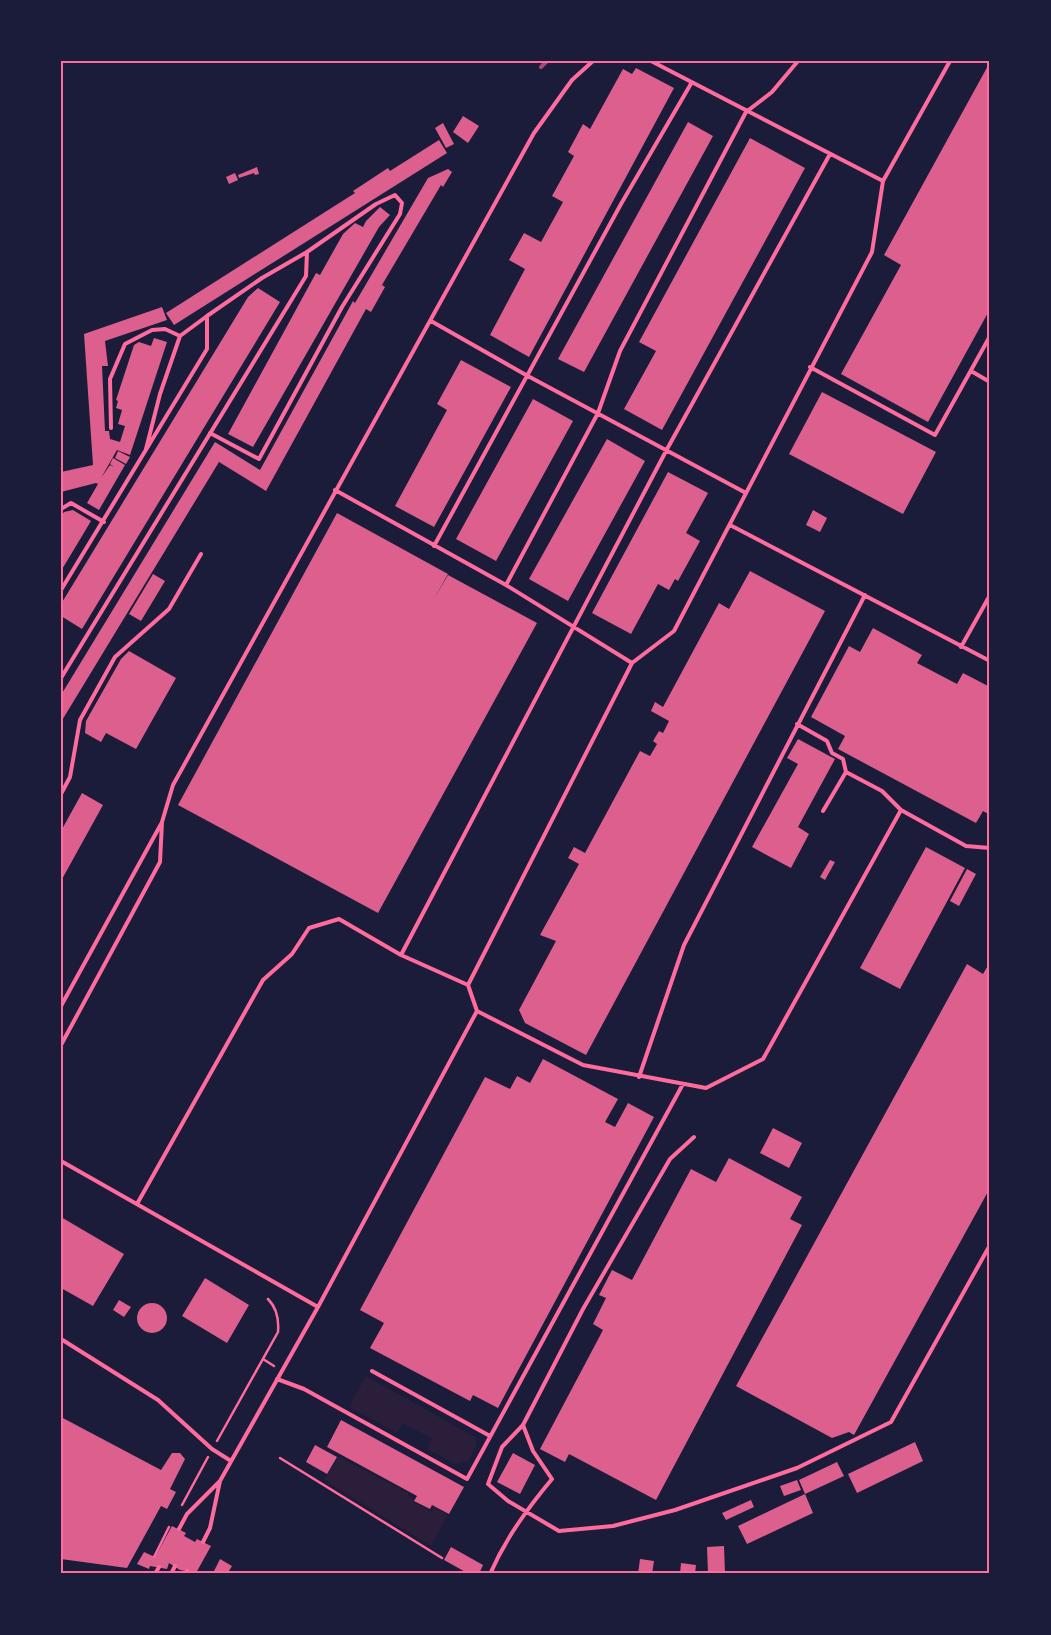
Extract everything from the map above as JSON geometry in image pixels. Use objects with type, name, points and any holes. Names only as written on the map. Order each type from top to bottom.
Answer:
[{"type":"lane","points":[[61,1006],[162,822],[173,785],[534,133],[572,80],[592,61]]},
{"type":"lane","points":[[651,61],[746,112],[883,181]]},
{"type":"lane","points":[[506,585],[598,413],[620,351],[746,112],[772,92],[798,61]]},
{"type":"lane","points":[[901,810],[763,1059],[706,1088],[639,1077],[583,1065],[477,1011],[468,985],[632,663],[674,631],[730,525],[810,367],[872,252],[883,181],[950,61]]},
{"type":"lane","points":[[434,546],[526,375],[692,82]]},
{"type":"lane","points":[[401,955],[572,626],[830,154]]},
{"type":"lane","points":[[144,454],[160,394],[180,336],[262,278],[307,252],[376,204],[395,196],[402,203],[400,214],[342,307],[259,459],[210,433]]},
{"type":"lane","points":[[61,678],[306,276],[307,252]]},
{"type":"lane","points":[[61,590],[104,522],[207,349],[207,316]]},
{"type":"lane","points":[[431,321],[526,375],[746,493]]},
{"type":"lane","points":[[111,428],[110,379],[125,344],[152,330],[165,329],[180,336]]},
{"type":"lane","points":[[810,367],[935,435],[990,336]]},
{"type":"lane","points":[[971,371],[990,382]]},
{"type":"lane","points":[[335,490],[506,585],[632,663]]},
{"type":"lane","points":[[61,509],[71,503],[104,522]]},
{"type":"lane","points":[[730,525],[990,661]]},
{"type":"lane","points":[[61,794],[70,777],[80,720],[115,657],[169,609],[201,554]]},
{"type":"lane","points":[[639,1077],[684,945],[865,595]]},
{"type":"lane","points":[[961,646],[990,595]]},
{"type":"lane","points":[[797,724],[827,741],[832,753],[843,759],[846,772],[823,811]]},
{"type":"lane","points":[[846,772],[882,792],[901,810],[966,846],[990,848]]},
{"type":"lane","points":[[61,1045],[160,862],[162,822]]},
{"type":"lane","points":[[137,1204],[263,980],[292,954],[308,928],[339,919],[401,955],[468,985]]},
{"type":"lane","points":[[179,1529],[187,1514],[220,1481],[318,1307],[477,1011]]},
{"type":"lane","points":[[277,1379],[304,1389],[467,1479],[683,1084]]},
{"type":"lane","points":[[694,1137],[670,1159],[583,1309],[523,1424],[502,1448],[488,1484],[524,1512],[559,1531],[613,1526],[675,1510],[797,1468],[891,1422],[990,1245]]},
{"type":"lane","points":[[61,1161],[318,1307]]},
{"type":"lane","points":[[61,1339],[158,1400],[212,1449],[231,1461]]},
{"type":"lane","points":[[372,1371],[490,1436]]},
{"type":"lane","points":[[490,1574],[500,1551],[524,1512],[552,1479],[534,1451],[523,1424]]},
{"type":"lane","points":[[203,1542],[210,1528],[220,1481]]},
{"type":"lane","points":[[171,1574],[175,1566]]},
{"type":"lane","points":[[155,1574],[159,1567]]},
{"type":"path","points":[[178,1512],[278,1332],[279,1322],[276,1310],[268,1299]]},
{"type":"path","points":[[280,1458],[442,1558]]},
{"type":"path","points":[[154,1557],[173,1520]]},
{"type":"shaded area","points":[[366,1376],[475,1437],[477,1444],[468,1461],[455,1464],[427,1449],[432,1439],[403,1423],[397,1433],[349,1407]]},
{"type":"shaded area","points":[[339,1457],[408,1493],[408,1496],[414,1499],[413,1502],[432,1512],[434,1507],[448,1515],[431,1546],[324,1480]]},
{"type":"building","points":[[990,62],[990,309],[928,422],[841,374],[901,265],[884,255]]},
{"type":"building","points":[[636,68],[674,88],[529,357],[490,335],[525,269],[509,260],[524,233],[541,242],[563,202],[552,196],[574,156],[568,152],[583,124],[590,129],[623,69],[632,74]]},
{"type":"building","points":[[463,116],[479,126],[468,143],[453,132]]},
{"type":"building","points":[[688,122],[713,136],[584,372],[558,359]]},
{"type":"building","points":[[443,123],[454,144],[446,148],[435,128]]},
{"type":"building","points":[[750,138],[805,168],[662,430],[624,409],[656,351],[639,342]]},
{"type":"building","points":[[439,140],[447,153],[174,325],[166,313],[355,193],[353,191],[388,168],[390,171]]},
{"type":"building","points":[[257,167],[259,174],[255,175],[254,173],[239,178],[238,175]]},
{"type":"building","points":[[448,169],[452,172],[443,187],[441,185],[382,285],[385,287],[371,312],[366,309],[266,491],[219,462],[61,722],[61,695],[215,442],[260,470],[353,301],[355,303],[428,178]]},
{"type":"building","points":[[235,173],[238,180],[229,184],[226,177]]},
{"type":"building","points":[[380,207],[390,215],[379,227],[253,447],[228,434],[316,273],[320,275],[343,234],[355,223],[363,227],[366,221]]},
{"type":"building","points":[[258,288],[280,302],[82,629],[61,616],[61,604],[248,297]]},
{"type":"building","points":[[162,307],[167,320],[105,341],[108,366],[102,366],[105,431],[109,431],[110,439],[120,442],[125,426],[118,424],[122,410],[116,408],[118,401],[116,400],[134,345],[139,342],[151,346],[154,338],[167,342],[130,455],[117,450],[101,478],[110,465],[114,467],[110,464],[113,458],[125,465],[99,510],[87,503],[98,484],[96,483],[61,492],[61,472],[93,465],[84,334]]},
{"type":"building","points":[[461,360],[511,387],[434,527],[395,506],[447,410],[437,404]]},
{"type":"building","points":[[822,392],[936,452],[903,514],[789,454]]},
{"type":"building","points":[[533,399],[573,421],[496,561],[456,539]]},
{"type":"building","points":[[607,439],[645,461],[568,601],[529,579]]},
{"type":"building","points":[[118,451],[130,457],[126,464],[115,458]]},
{"type":"building","points":[[668,472],[708,493],[686,533],[700,541],[678,581],[675,579],[669,590],[658,584],[631,634],[592,613]]},
{"type":"building","points":[[73,510],[91,521],[61,571],[61,517],[64,512]]},
{"type":"building","points":[[813,510],[827,518],[820,532],[806,525]]},
{"type":"building","points":[[337,513],[448,574],[434,599],[448,575],[537,623],[378,913],[178,805]]},
{"type":"building","points":[[750,571],[825,611],[586,1055],[525,1023],[519,1010],[556,941],[540,935],[579,864],[568,858],[574,847],[585,853],[640,751],[650,756],[657,744],[653,741],[659,731],[663,733],[669,721],[651,711],[655,702],[663,707],[719,603],[729,609]]},
{"type":"building","points":[[153,574],[165,581],[141,621],[129,614]]},
{"type":"building","points":[[873,628],[922,655],[917,663],[957,684],[963,673],[990,687],[990,815],[983,811],[976,823],[838,749],[845,736],[811,717],[849,646],[860,652]]},
{"type":"building","points":[[129,651],[176,678],[136,749],[106,733],[101,742],[85,733],[86,721],[121,659]]},
{"type":"building","points":[[798,739],[835,759],[798,827],[809,834],[791,868],[752,847],[798,764],[787,758]]},
{"type":"building","points":[[82,793],[103,805],[61,881],[61,831]]},
{"type":"building","points":[[926,847],[965,868],[900,989],[860,968]]},
{"type":"building","points":[[830,860],[835,862],[825,880],[820,877]]},
{"type":"building","points":[[967,869],[976,874],[959,906],[950,901]]},
{"type":"building","points":[[990,962],[990,1188],[854,1435],[849,1432],[832,1438],[736,1386],[967,964],[983,974]]},
{"type":"building","points":[[543,1059],[618,1099],[605,1122],[615,1127],[628,1103],[654,1117],[498,1408],[473,1395],[470,1401],[370,1348],[384,1323],[360,1310],[485,1077],[510,1089],[517,1076],[530,1083]]},
{"type":"building","points":[[773,1128],[802,1143],[789,1168],[760,1153]]},
{"type":"building","points":[[729,1158],[802,1197],[790,1219],[802,1225],[656,1500],[569,1454],[565,1462],[540,1449],[603,1330],[593,1324],[606,1298],[599,1295],[612,1270],[632,1280],[691,1169],[716,1182]]},
{"type":"building","points":[[61,1217],[124,1254],[93,1306],[61,1288]]},
{"type":"building","points":[[205,1278],[249,1305],[227,1343],[182,1316]]},
{"type":"building","points":[[119,1300],[131,1307],[124,1317],[113,1310]]},
{"type":"building","points":[[152,1303],[162,1308],[167,1318],[162,1328],[152,1333],[142,1328],[137,1318],[142,1308]]},
{"type":"building","points":[[61,1417],[161,1470],[172,1453],[180,1453],[185,1459],[170,1489],[176,1492],[167,1509],[161,1506],[127,1568],[61,1559]]},
{"type":"building","points":[[341,1420],[464,1487],[449,1514],[432,1505],[430,1509],[414,1501],[417,1496],[327,1447]]},
{"type":"building","points":[[915,1442],[923,1461],[857,1493],[848,1474]]},
{"type":"building","points":[[315,1445],[337,1457],[327,1474],[306,1462]]},
{"type":"building","points":[[513,1453],[535,1465],[520,1494],[497,1482]]},
{"type":"building","points":[[837,1462],[844,1476],[805,1494],[799,1480]]},
{"type":"building","points":[[797,1480],[801,1490],[784,1496],[780,1486]]},
{"type":"building","points":[[805,1494],[813,1513],[747,1544],[738,1526]]},
{"type":"building","points":[[751,1500],[754,1507],[726,1520],[722,1513]]},
{"type":"building","points":[[172,1526],[186,1533],[184,1536],[195,1542],[197,1539],[211,1546],[196,1573],[180,1570],[169,1563],[167,1569],[150,1566],[149,1569],[137,1564],[144,1552],[155,1557]]},
{"type":"building","points":[[724,1546],[725,1574],[708,1574],[707,1547]]},
{"type":"building","points":[[451,1547],[483,1565],[479,1574],[469,1574],[444,1560]]},
{"type":"building","points":[[220,1559],[232,1566],[227,1574],[214,1571]]},
{"type":"building","points":[[640,1559],[654,1561],[652,1574],[638,1574]]},
{"type":"building","points":[[681,1563],[696,1565],[695,1574],[680,1574]]},
{"type":"railway","points":[[541,67],[547,61]]}]
